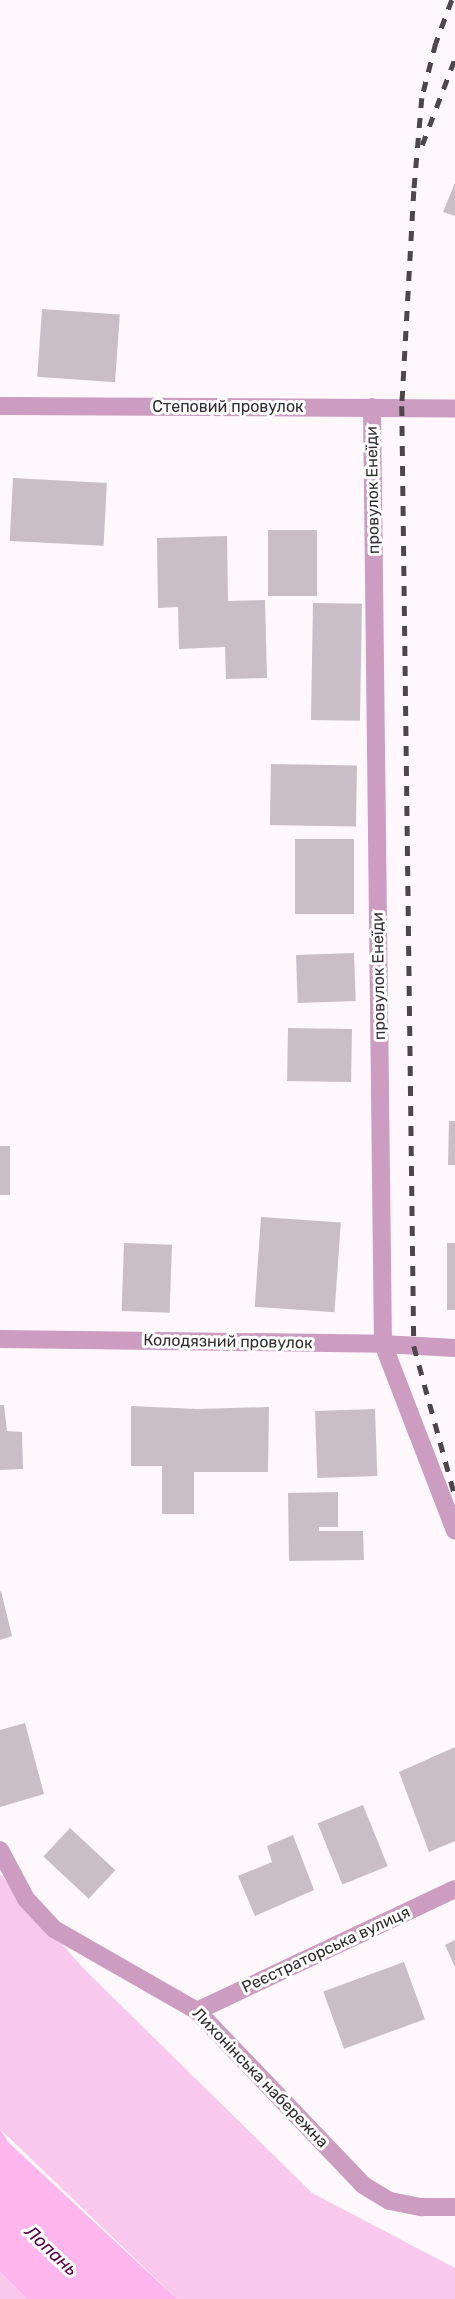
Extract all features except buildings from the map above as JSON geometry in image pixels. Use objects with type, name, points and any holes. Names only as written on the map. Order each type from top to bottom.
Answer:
[{"type":"street","name":"Степовий провулок","points":[[0,406],[455,408]]},
{"type":"street","name":"провулок Енеїди","points":[[372,407],[383,1344],[455,1531]]},
{"type":"street","name":"Колодязний провулок","points":[[0,1339],[383,1344],[455,1348]]},
{"type":"street","name":"Лихонінська набережна","points":[[0,1850],[26,1899],[54,1929],[197,2011],[363,2185],[390,2201],[422,2207],[455,2207]]},
{"type":"street","name":"Реєстраторська вулиця","points":[[197,2011],[455,1889]]},
{"type":"shaded area","points":[[0,1874],[83,1968],[312,2193],[455,2268],[455,2299],[177,2299],[0,2129]]},
{"type":"shaded area","points":[[0,2272],[27,2299],[0,2299]]},
{"type":"water","name":"Лопань","points":[[0,2129],[8,2142],[177,2299],[27,2299],[0,2272]]},
{"type":"railway","points":[[452,0],[436,43],[422,98],[414,191],[402,406],[414,1346],[455,1496]]},
{"type":"railway","points":[[422,145],[455,58]]}]
